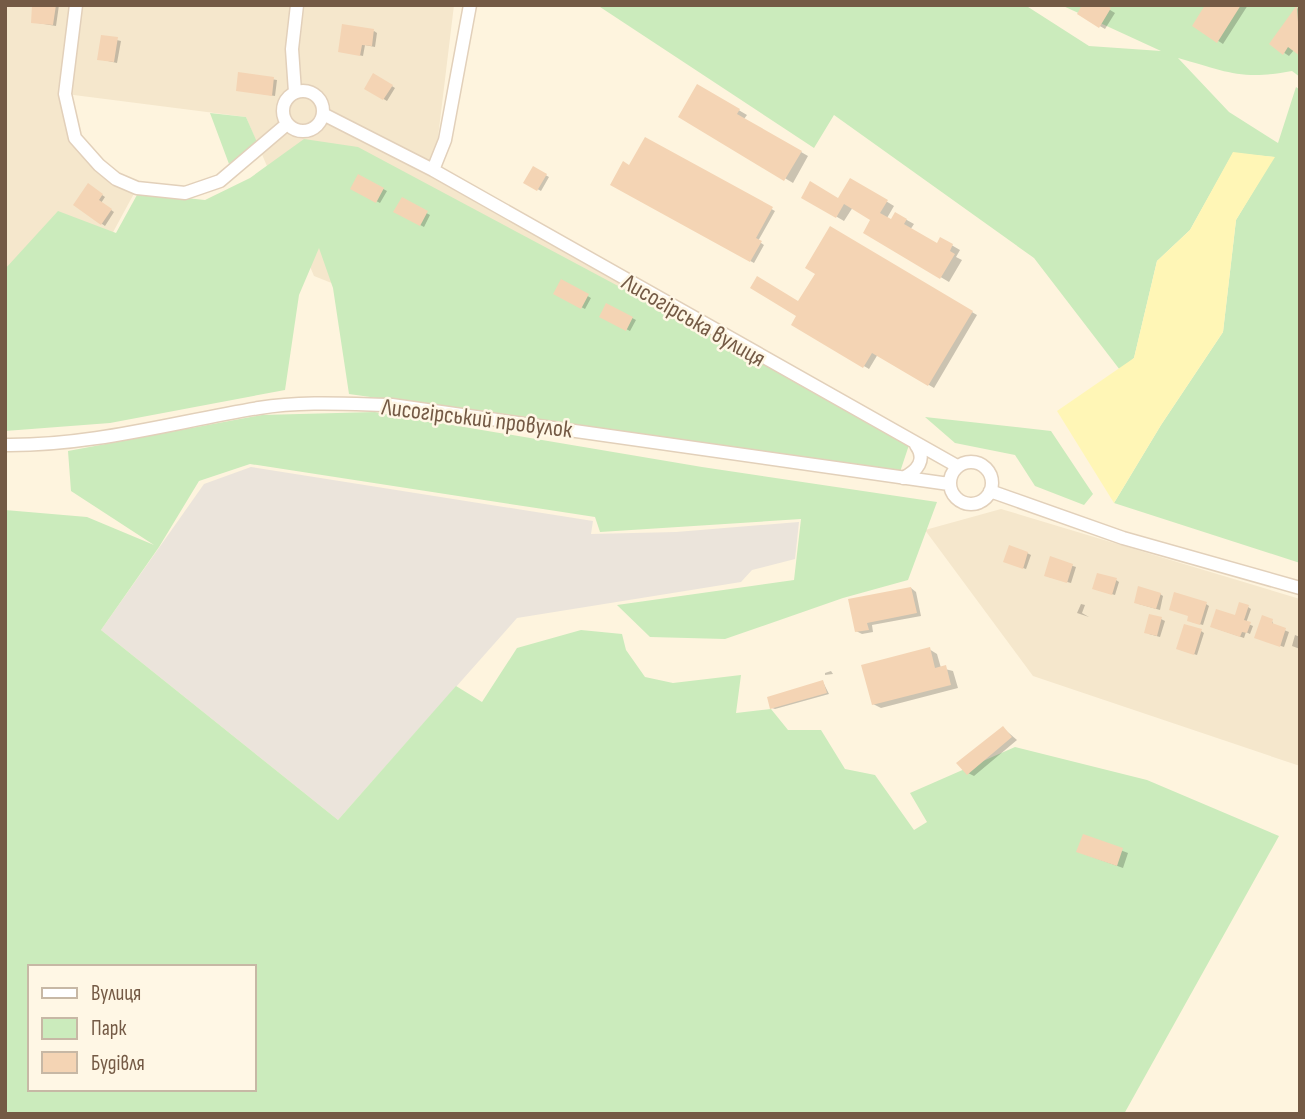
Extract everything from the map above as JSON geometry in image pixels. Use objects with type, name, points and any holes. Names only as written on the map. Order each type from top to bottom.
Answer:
[{"type":"street","points":[[76,5],[65,94],[75,138],[99,165],[116,179],[137,188],[185,193],[220,181],[286,124]]},
{"type":"street","points":[[295,92],[307,92],[317,97],[323,114],[319,123],[306,131],[296,130],[286,124],[283,106],[295,92],[292,48],[297,5]]},
{"type":"street","points":[[433,170],[450,119],[470,5]]},
{"type":"street","name":"Лисогірська вулиця","points":[[323,114],[433,170],[957,466]]},
{"type":"street","name":"Лисогірський провулок","points":[[5,445],[100,439],[261,408],[326,404],[392,405],[949,484]]},
{"type":"street","points":[[902,478],[914,472],[921,463],[921,452],[916,445]]},
{"type":"street","points":[[977,462],[986,468],[992,483],[990,491],[979,502],[969,504],[959,501],[949,484],[951,474],[957,466],[977,462]]},
{"type":"street","points":[[990,491],[1034,509],[1123,538],[1300,589]]},
{"type":"shaded area","points":[[5,5],[454,5],[434,170],[671,307],[617,397],[314,276],[246,117],[66,94],[75,138],[137,188],[67,317],[5,294]]},
{"type":"shaded area","points":[[251,467],[593,521],[591,534],[676,532],[799,522],[795,559],[752,570],[741,582],[517,618],[338,820],[101,630],[204,484]]},
{"type":"shaded area","points":[[1001,509],[1300,599],[1300,766],[1033,676],[925,530]]},
{"type":"green space","points":[[597,5],[1025,5],[1089,46],[1161,51],[1061,5],[1300,5],[1300,77],[1292,71],[1246,75],[1178,58],[1229,112],[1278,143],[1296,87],[1300,90],[1300,563],[1114,503],[1161,425],[1223,332],[1236,220],[1274,157],[1233,153],[1190,230],[1157,261],[1134,358],[1120,370],[1034,258],[834,115],[814,148]]},
{"type":"green space","points":[[210,113],[246,117],[257,142],[229,164]]},
{"type":"green space","points":[[304,139],[358,147],[910,442],[900,472],[349,394],[333,288],[319,248],[299,295],[285,390],[110,423],[5,431],[5,269],[58,211],[116,233],[138,193],[205,200],[250,178]]},
{"type":"green space","points":[[375,412],[702,467],[937,502],[908,580],[843,598],[725,639],[650,637],[617,605],[794,580],[801,519],[600,532],[595,517],[250,464],[199,481],[159,547],[101,630],[338,820],[456,686],[482,702],[517,648],[581,630],[622,634],[626,650],[645,677],[673,683],[741,675],[736,713],[771,709],[788,730],[821,730],[845,769],[875,775],[914,830],[927,822],[910,793],[1015,747],[1147,780],[1279,836],[1124,1114],[5,1114],[5,510],[87,517],[154,545],[71,491],[68,451],[262,415]]},
{"type":"green space","points":[[925,417],[1051,431],[1093,494],[1084,505],[1035,486],[1015,455],[955,443]]},
{"type":"sand","points":[[1233,152],[1275,157],[1236,220],[1223,332],[1161,425],[1114,503],[1057,411],[1134,358],[1157,261],[1190,230]]},
{"type":"building","points":[[32,5],[56,5],[53,25],[31,23]]},
{"type":"building","points":[[1082,5],[1105,5],[1111,8],[1099,28],[1077,14]]},
{"type":"building","points":[[1205,5],[1241,5],[1217,43],[1192,26]]},
{"type":"building","points":[[1297,5],[1300,56],[1288,47],[1283,55],[1269,44]]},
{"type":"building","points":[[342,24],[374,29],[372,46],[362,45],[360,56],[338,52]]},
{"type":"building","points":[[101,35],[118,37],[114,62],[97,60]]},
{"type":"building","points":[[238,72],[274,77],[272,96],[236,91]]},
{"type":"building","points":[[373,73],[393,85],[383,100],[364,89]]},
{"type":"building","points":[[697,84],[740,109],[737,114],[802,151],[784,181],[678,117]]},
{"type":"building","points":[[645,137],[773,207],[756,238],[762,241],[750,262],[610,185],[623,161],[629,165]]},
{"type":"building","points":[[533,166],[547,174],[537,191],[523,183]]},
{"type":"building","points":[[358,174],[384,188],[376,203],[350,189]]},
{"type":"building","points":[[850,178],[888,200],[880,213],[891,219],[895,212],[907,219],[904,224],[937,243],[940,237],[953,244],[950,251],[955,254],[940,279],[863,233],[870,220],[844,204],[836,218],[801,198],[810,181],[838,198]]},
{"type":"building","points":[[88,183],[103,194],[99,200],[112,209],[101,225],[73,205]]},
{"type":"building","points":[[402,197],[428,211],[420,226],[393,212]]},
{"type":"building","points":[[830,226],[973,311],[928,386],[872,353],[863,368],[791,325],[796,316],[750,288],[757,276],[798,301],[815,274],[805,268]]},
{"type":"building","points":[[561,279],[589,294],[581,309],[553,294]]},
{"type":"building","points":[[606,303],[633,317],[626,331],[599,317]]},
{"type":"building","points":[[1009,545],[1028,552],[1023,569],[1003,562]]},
{"type":"building","points":[[1050,556],[1073,564],[1067,583],[1044,576]]},
{"type":"building","points":[[1097,573],[1117,578],[1112,595],[1092,589]]},
{"type":"building","points":[[1138,586],[1161,593],[1156,609],[1134,603]]},
{"type":"building","points":[[911,587],[917,613],[867,623],[869,630],[855,632],[848,599]]},
{"type":"building","points":[[1174,592],[1207,602],[1200,625],[1187,621],[1188,616],[1169,610]]},
{"type":"building","points":[[1239,602],[1249,605],[1244,620],[1251,622],[1247,633],[1242,632],[1240,637],[1210,627],[1216,609],[1235,615]]},
{"type":"building","points":[[1149,614],[1162,617],[1157,636],[1144,633]]},
{"type":"building","points":[[1262,615],[1273,619],[1272,623],[1286,628],[1280,647],[1254,638]]},
{"type":"building","points":[[1184,624],[1202,629],[1194,655],[1176,649]]},
{"type":"building","points":[[930,647],[935,668],[946,665],[951,685],[872,705],[861,665]]},
{"type":"building","points":[[823,680],[827,693],[770,709],[767,697]]},
{"type":"building","points":[[1003,726],[1012,737],[967,775],[956,763]]},
{"type":"building","points":[[1083,834],[1123,848],[1117,866],[1076,852]]}]
